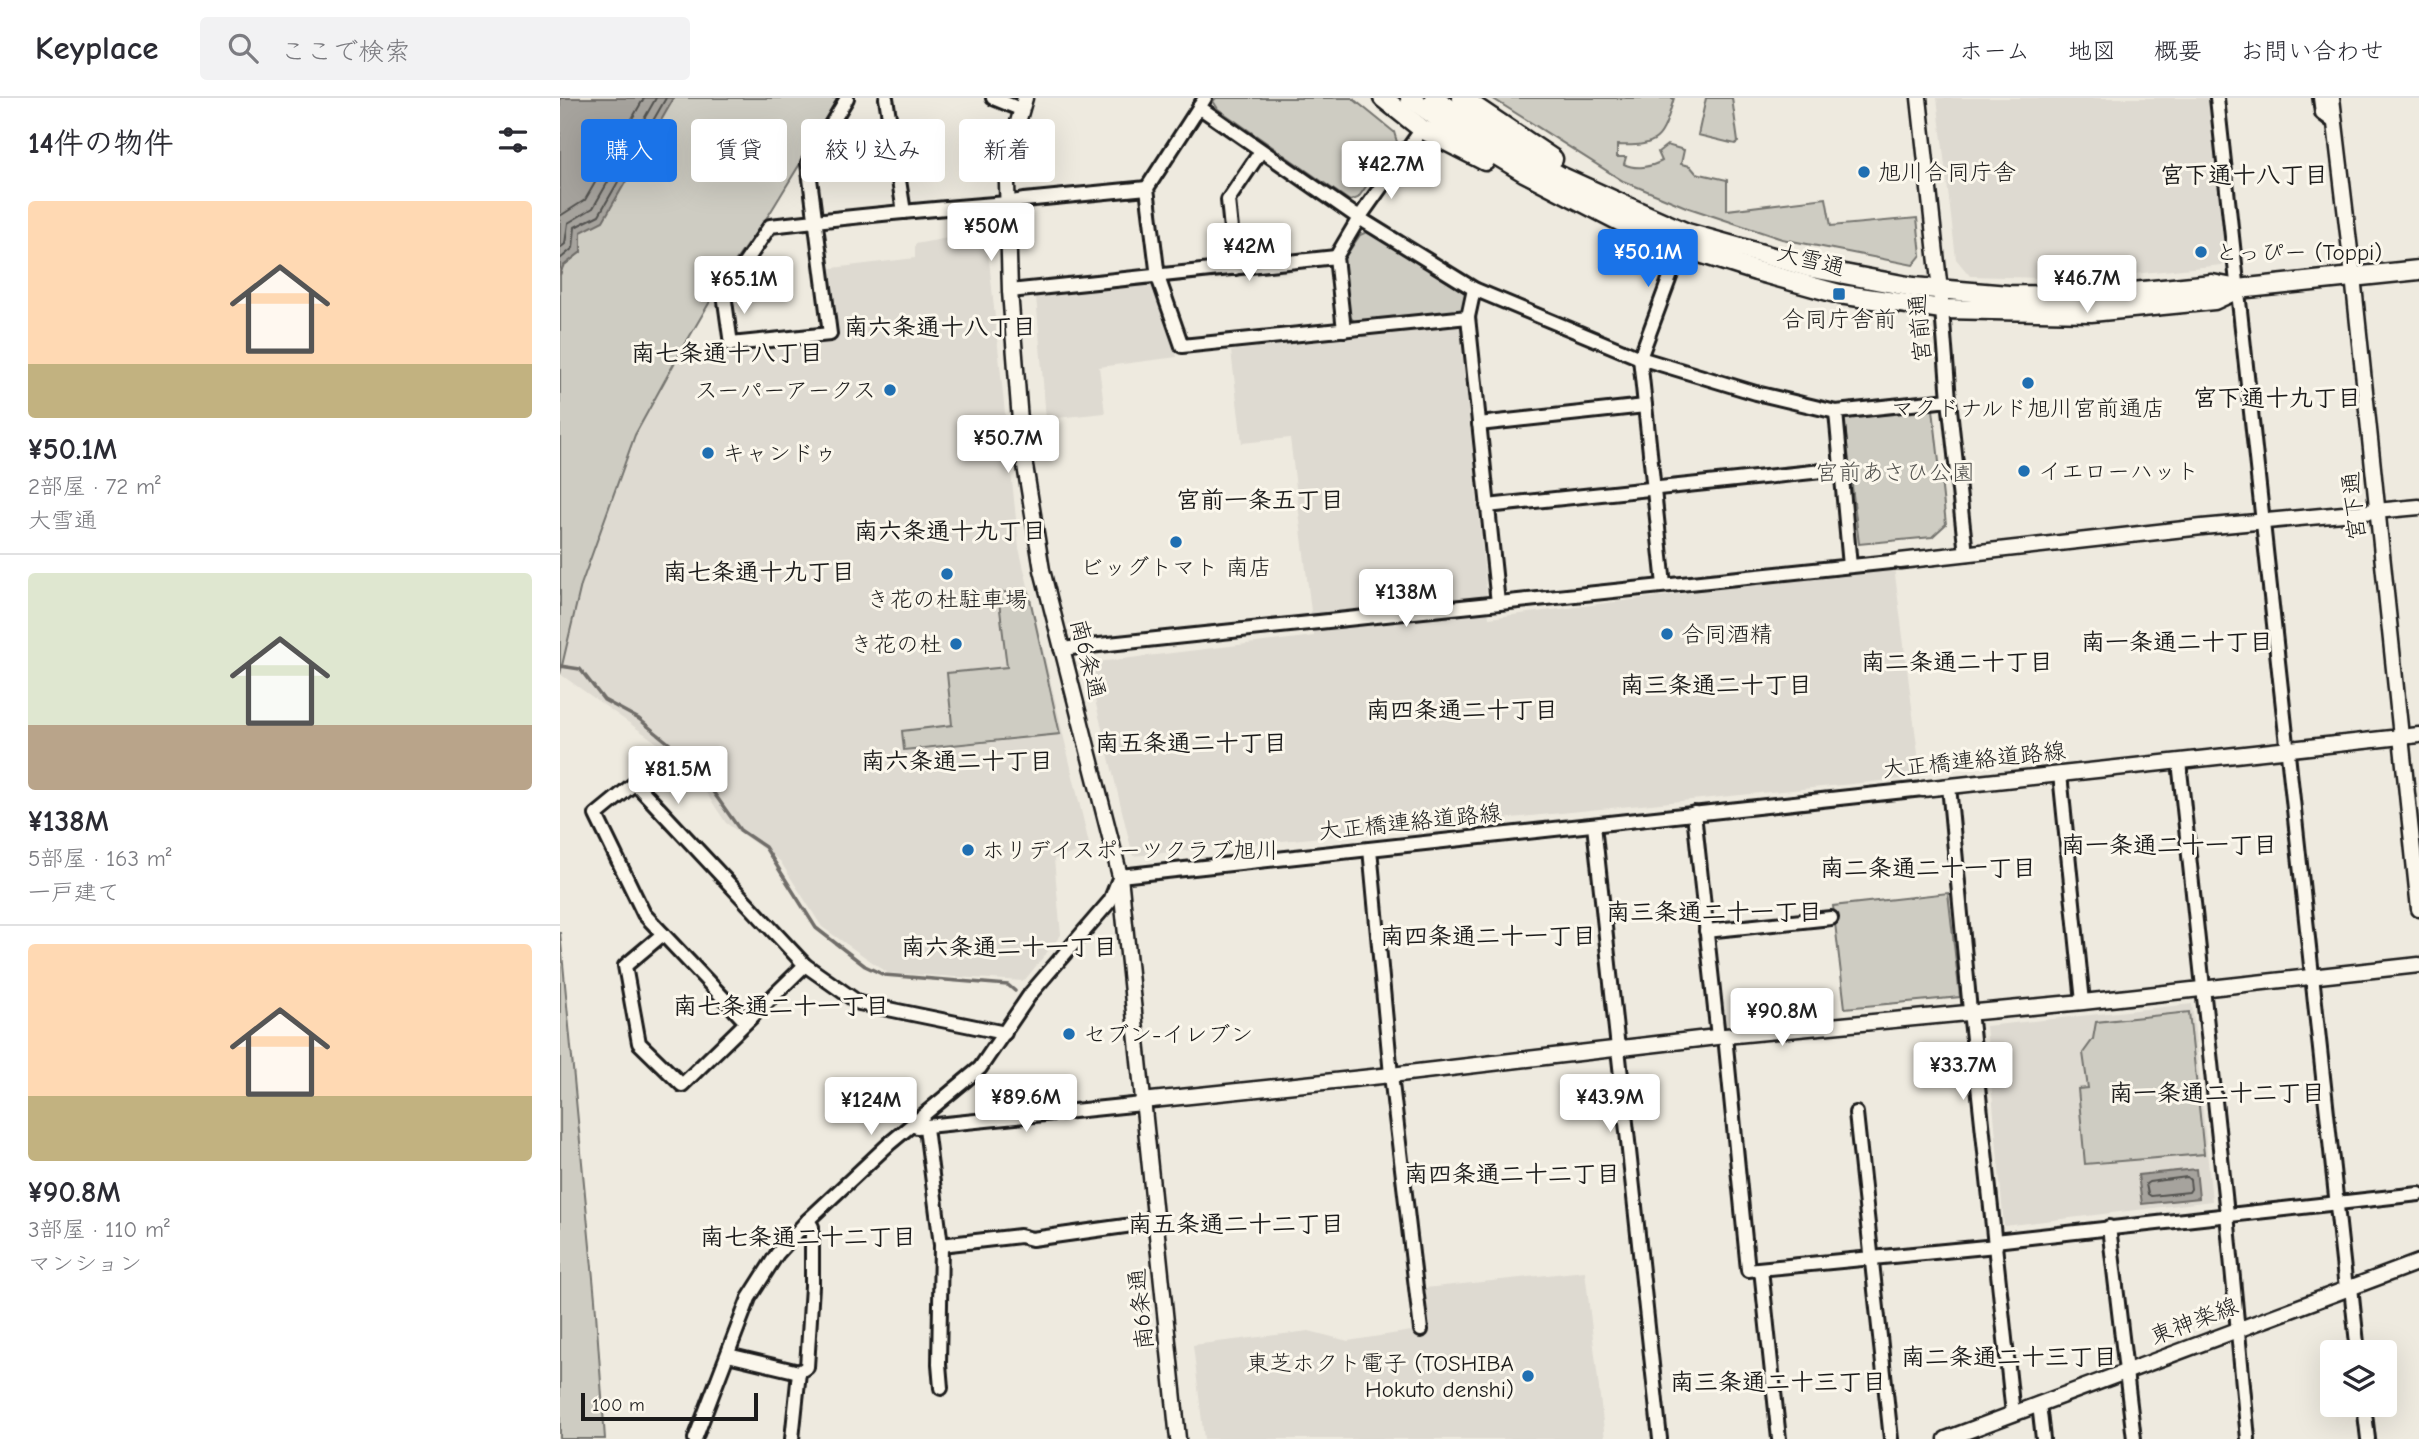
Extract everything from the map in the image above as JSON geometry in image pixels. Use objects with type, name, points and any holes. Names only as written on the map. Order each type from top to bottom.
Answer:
[{"type":"main road","points":[[1383,98],[1422,129],[1530,183],[1625,224]]},
{"type":"main road","name":"大雪通","points":[[1410,98],[1453,130],[1524,172],[1625,224],[1681,236]]},
{"type":"main road","name":"大雪通","points":[[1434,98],[1560,176],[1681,236],[1756,271],[1839,294],[2091,312],[2214,300],[2238,289],[2419,270]]},
{"type":"main road","points":[[1462,98],[1606,192],[1681,236]]},
{"type":"street","points":[[847,98],[808,163],[815,221],[830,334],[731,344],[724,294],[770,226],[815,221],[904,212],[1007,203],[1147,188]]},
{"type":"street","points":[[886,98],[904,212]]},
{"type":"street","points":[[993,98],[1023,103]]},
{"type":"street","name":"宮前通","points":[[1919,98],[1966,554]]},
{"type":"street","points":[[2217,98],[2335,1202],[2356,1340]]},
{"type":"street","points":[[2320,98],[2322,113],[2335,123]]},
{"type":"street","name":"宮下通","points":[[2332,98],[2419,909]]},
{"type":"street","name":"南6条通","points":[[1023,103],[1010,147],[1007,203],[1010,291],[1027,487],[1042,569],[1061,649],[1120,876],[1178,1439]]},
{"type":"street","points":[[1468,317],[1182,346],[1158,277],[1147,188],[1202,103],[1261,151],[1359,218],[1474,289],[1640,358],[1756,393],[1836,412],[1949,400]]},
{"type":"street","points":[[1344,330],[1336,257],[1359,218],[1422,129]]},
{"type":"street","points":[[1235,268],[1228,201],[1261,151]]},
{"type":"street","points":[[1664,585],[1640,358],[1681,236]]},
{"type":"street","points":[[1010,291],[1336,257]]},
{"type":"street","points":[[1474,289],[1468,317],[1498,603]]},
{"type":"street","points":[[1479,424],[1644,406]]},
{"type":"street","points":[[1836,412],[1850,566]]},
{"type":"street","points":[[1488,506],[1841,469]]},
{"type":"street","points":[[1061,649],[2419,507]]},
{"type":"street","name":"大正橋連絡道路線","points":[[1120,876],[2419,735]]},
{"type":"street","points":[[2179,761],[2248,1439]]},
{"type":"street","points":[[2060,774],[2083,1002]]},
{"type":"street","points":[[747,1022],[644,914],[596,815],[635,783],[805,964],[859,1003],[1005,1033]]},
{"type":"street","points":[[1949,786],[2013,1414]]},
{"type":"street","points":[[1694,813],[1748,1270],[2419,1194]]},
{"type":"street","points":[[1594,825],[1660,1439]]},
{"type":"street","points":[[1370,849],[1391,1075],[1421,1330]]},
{"type":"street","points":[[695,1439],[749,1298],[777,1254],[808,1220],[890,1143],[980,1068],[1031,992],[1110,901],[1120,876]]},
{"type":"street","points":[[1706,931],[1831,918]]},
{"type":"street","points":[[663,934],[625,966],[639,1043],[682,1085],[805,964]]},
{"type":"street","points":[[910,1127],[926,1128],[1721,1036],[2083,1002],[2419,965]]},
{"type":"street","points":[[1856,1113],[1891,1439]]},
{"type":"street","points":[[926,1128],[941,1245],[941,1388]]},
{"type":"street","points":[[728,1355],[799,1372],[807,1367],[812,1286],[812,1227],[808,1220]]},
{"type":"street","points":[[941,1245],[1020,1236],[1032,1239],[1154,1222]]},
{"type":"street","points":[[2109,1227],[2134,1439]]},
{"type":"street","name":"東神楽線","points":[[1946,1439],[2419,1262]]},
{"type":"street","points":[[1761,1269],[1779,1439]]},
{"type":"street","points":[[792,1439],[799,1372]]},
{"type":"street","points":[[2039,1404],[2043,1439]]},
{"type":"street","points":[[2365,1417],[2368,1439]]},
{"type":"shaded area","points":[[1937,98],[2208,98],[2227,257],[2222,265],[2084,279],[1970,276],[1956,259]]},
{"type":"shaded area","points":[[986,231],[1019,548],[1090,848],[1054,859],[1061,935],[1024,981],[888,973],[822,927],[780,861],[726,823],[687,764],[560,674],[581,585],[635,435],[676,360],[828,342],[816,270],[915,258],[915,244]]},
{"type":"shaded area","points":[[1152,284],[1177,357],[1099,367],[1105,413],[1046,419],[1036,296]]},
{"type":"shaded area","points":[[1460,324],[1489,618],[1894,567],[1921,777],[1133,856],[1087,667],[1089,663],[1314,636],[1290,438],[1242,443],[1231,351]]},
{"type":"shaded area","points":[[2192,1004],[2212,1201],[2004,1226],[1986,1026]]},
{"type":"shaded area","points":[[1585,1271],[1605,1439],[1204,1439],[1193,1345],[1309,1331],[1348,1341],[1430,1328],[1425,1288]]},
{"type":"green space","points":[[674,98],[840,98],[827,119],[801,119],[801,162],[770,213],[726,274],[635,435],[581,585],[560,674],[560,275],[563,266],[581,252],[580,232],[615,182],[677,182],[677,119],[659,119]]},
{"type":"green space","points":[[1216,98],[1352,98],[1394,132],[1397,142],[1358,198],[1350,201],[1218,109],[1213,101]]},
{"type":"green space","points":[[1492,98],[1674,98],[1658,137],[1643,144],[1617,145],[1617,157],[1626,157],[1624,164],[1638,167],[1658,163],[1662,161],[1658,152],[1667,145],[1684,150],[1681,164],[1690,166],[1696,173],[1727,180],[1727,210],[1826,198],[1831,226],[1917,218],[1921,255],[1913,265],[1782,239],[1686,207],[1623,181]]},
{"type":"green space","points":[[1706,98],[1732,98],[1738,142],[1735,144],[1698,135]]},
{"type":"green space","points":[[1369,231],[1468,295],[1464,310],[1355,322],[1348,315],[1343,260],[1360,235]]},
{"type":"green space","name":"宮前あさひ公園","points":[[1933,409],[1946,524],[1932,537],[1859,544],[1844,419]]},
{"type":"green space","points":[[1028,590],[1060,734],[904,750],[902,731],[952,725],[947,673],[1007,667],[998,593]]},
{"type":"green space","points":[[1948,893],[1960,997],[1845,1008],[1833,906]]},
{"type":"green space","points":[[560,932],[595,1299],[605,1439],[560,1439]]},
{"type":"green space","points":[[2189,1012],[2204,1154],[2085,1164],[2078,1089],[2088,1088],[2083,1053],[2093,1039],[2096,1022]]},
{"type":"water","points":[[560,98],[674,98],[662,119],[581,119],[581,182],[626,182],[603,221],[581,232],[581,252],[563,266],[560,275]]},
{"type":"water","points":[[2196,1169],[2199,1198],[2142,1204],[2138,1175]]},
{"type":"waterway","points":[[560,666],[580,669],[604,700],[639,719],[692,762],[740,830],[765,847],[816,928],[865,966],[884,975],[1008,985],[1015,991]]},
{"type":"place","name":"旭川合同庁舎","points":[[1864,172]]},
{"type":"place","name":"とっぴー (Toppi)","points":[[2201,252]]},
{"type":"place","name":"合同庁舎前","points":[[1839,294]]},
{"type":"place","name":"マクドナルド旭川宮前通店","points":[[2028,383]]},
{"type":"place","name":"スーパーアークス","points":[[890,390]]},
{"type":"place","name":"キャンドゥ","points":[[708,453]]},
{"type":"place","name":"イエローハット","points":[[2024,471]]},
{"type":"place","name":"ビッグトマト 南店","points":[[1176,542]]},
{"type":"place","name":"き花の杜駐車場","points":[[947,574]]},
{"type":"place","name":"合同酒精","points":[[1667,634]]},
{"type":"place","name":"き花の杜","points":[[956,644]]},
{"type":"place","name":"ホリデイスポーツクラブ旭川","points":[[968,850]]},
{"type":"place","name":"セブン-イレブン","points":[[1069,1034]]},
{"type":"place","name":"東芝ホクト電子 (TOSHIBA Hokuto denshi)","points":[[1528,1376]]},
{"type":"district","name":"宮下通十八丁目","points":[[2244,175]]},
{"type":"district","name":"南六条通十八丁目","points":[[940,327]]},
{"type":"district","name":"南七条通十八丁目","points":[[727,353]]},
{"type":"district","name":"宮下通十九丁目","points":[[2277,398]]},
{"type":"district","name":"宮前一条五丁目","points":[[1260,500]]},
{"type":"district","name":"南六条通十九丁目","points":[[950,531]]},
{"type":"district","name":"南七条通十九丁目","points":[[759,572]]},
{"type":"district","name":"南一条通二十丁目","points":[[2177,642]]},
{"type":"district","name":"南二条通二十丁目","points":[[1957,662]]},
{"type":"district","name":"南三条通二十丁目","points":[[1716,685]]},
{"type":"district","name":"南四条通二十丁目","points":[[1462,710]]},
{"type":"district","name":"南五条通二十丁目","points":[[1191,743]]},
{"type":"district","name":"南六条通二十丁目","points":[[957,761]]},
{"type":"district","name":"南一条通二十一丁目","points":[[2169,845]]},
{"type":"district","name":"南二条通二十一丁目","points":[[1928,868]]},
{"type":"district","name":"南三条通二十一丁目","points":[[1714,912]]},
{"type":"district","name":"南四条通二十一丁目","points":[[1488,936]]},
{"type":"district","name":"南六条通二十一丁目","points":[[1009,947]]},
{"type":"district","name":"南七条通二十一丁目","points":[[781,1006]]},
{"type":"district","name":"南一条通二十二丁目","points":[[2217,1093]]},
{"type":"district","name":"南四条通二十二丁目","points":[[1512,1174]]},
{"type":"district","name":"南五条通二十二丁目","points":[[1236,1224]]},
{"type":"district","name":"南七条通二十二丁目","points":[[808,1237]]},
{"type":"district","name":"南二条通二十三丁目","points":[[2009,1357]]},
{"type":"district","name":"南三条通二十三丁目","points":[[1778,1382]]}]
